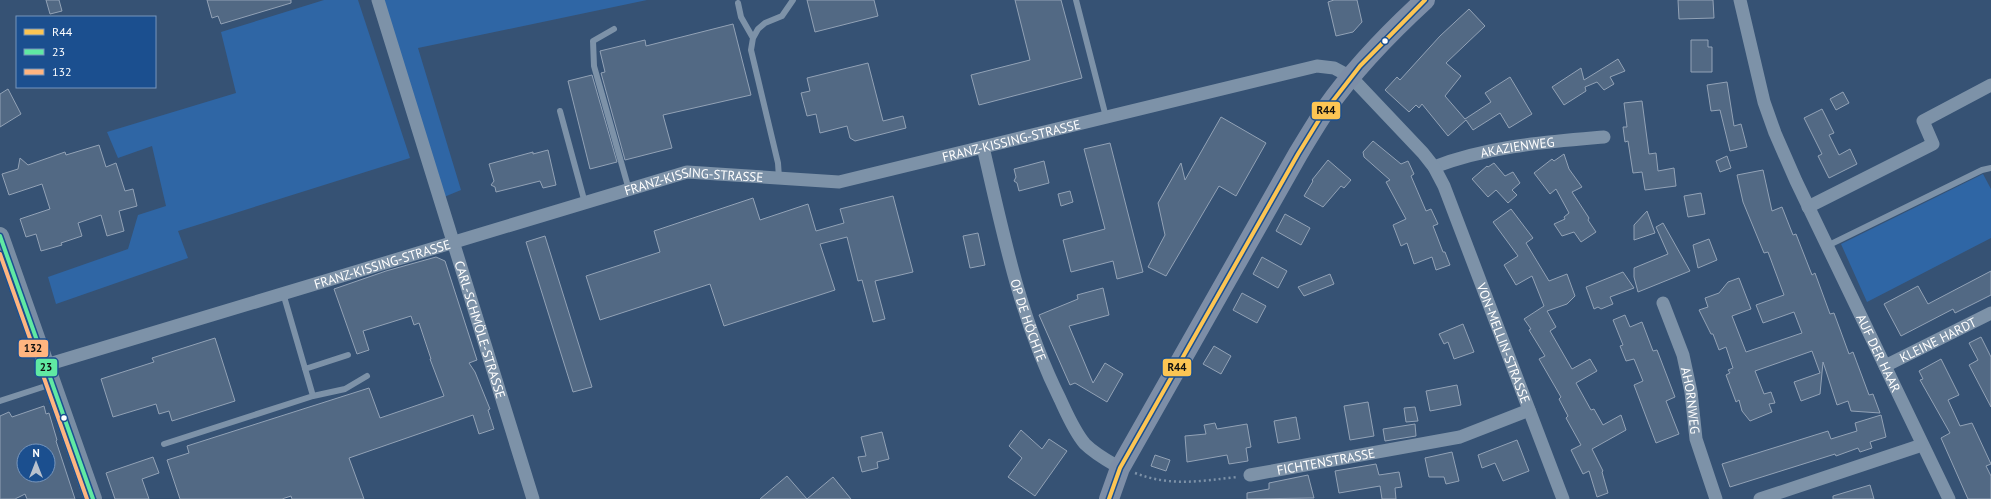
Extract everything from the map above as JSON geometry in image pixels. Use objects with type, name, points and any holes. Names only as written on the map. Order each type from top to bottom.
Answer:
[{"type":"main road","points":[[1108,499],[1120,468],[1298,154],[1326,110],[1351,77],[1384,40],[1425,0]]},
{"type":"main road","points":[[0,236],[93,499]]},
{"type":"street","name":"CARL-SCHMÖLE-STRASSE","points":[[378,0],[452,244],[532,499]]},
{"type":"street","name":"AUF DER HAAR","points":[[1740,0],[1764,102],[1775,133],[1808,207],[1949,499]]},
{"type":"street","name":"FRANZ-KISSING-STRASSE","points":[[46,365],[687,172],[839,182],[1317,66],[1334,68],[1351,77]]},
{"type":"street","name":"VON-MELLIN-STRASSE","points":[[1351,77],[1434,167],[1444,186],[1563,499]]},
{"type":"street","points":[[1808,207],[1934,144],[1923,121],[1991,85]]},
{"type":"street","name":"AKAZIENWEG","points":[[1434,167],[1455,158],[1511,146],[1604,138]]},
{"type":"street","name":"OP DE HÖCHTE","points":[[983,147],[1016,286],[1032,336],[1045,369],[1072,424],[1084,443],[1098,455],[1120,468]]},
{"type":"street","name":"AHORNWEG","points":[[1663,303],[1683,355],[1688,376],[1696,439],[1716,499]]},
{"type":"street","name":"KLEINE HARDT","points":[[1885,366],[1991,313]]},
{"type":"street","name":"FICHTENSTRASSE","points":[[1250,475],[1460,437],[1529,410]]},
{"type":"street","points":[[1760,499],[1922,445]]},
{"type":"lane","points":[[779,178],[778,163],[751,50],[753,38],[758,29],[765,23],[782,16],[793,0]]},
{"type":"lane","points":[[1076,0],[1106,117]]},
{"type":"lane","points":[[738,3],[741,17],[753,38]]},
{"type":"lane","points":[[614,29],[593,41],[594,66],[629,190]]},
{"type":"lane","points":[[560,112],[585,203]]},
{"type":"lane","points":[[1827,246],[1982,170],[1991,168]]},
{"type":"lane","points":[[283,293],[313,396]]},
{"type":"lane","points":[[305,369],[348,355]]},
{"type":"lane","points":[[164,444],[313,396],[345,389],[367,376]]},
{"type":"lane","points":[[0,401],[53,384]]},
{"type":"path","points":[[1120,468],[1153,480],[1179,483],[1250,475]]},
{"type":"shaded area","points":[[324,0],[358,0],[410,158],[178,231],[188,258],[56,304],[48,277],[128,249],[138,215],[166,206],[152,146],[118,158],[107,132],[236,93],[221,32]]},
{"type":"shaded area","points":[[384,0],[647,0],[418,48],[461,190],[444,197]]},
{"type":"shaded area","points":[[1983,174],[1991,189],[1991,238],[1867,302],[1841,244]]},
{"type":"building","points":[[46,0],[59,0],[62,11],[50,14]]},
{"type":"building","points":[[207,0],[291,0],[291,3],[221,24],[218,16],[212,18]]},
{"type":"building","points":[[807,0],[874,0],[878,16],[815,32]]},
{"type":"building","points":[[1015,0],[1061,0],[1082,78],[979,105],[971,75],[1030,60]]},
{"type":"building","points":[[1334,0],[1357,0],[1362,22],[1353,32],[1336,36],[1328,2]]},
{"type":"building","points":[[1678,0],[1713,0],[1714,18],[1679,19]]},
{"type":"building","points":[[1469,9],[1485,26],[1446,63],[1461,76],[1445,96],[1465,119],[1491,102],[1485,93],[1510,77],[1532,114],[1509,128],[1500,113],[1473,130],[1466,120],[1448,136],[1422,104],[1419,108],[1416,105],[1409,112],[1385,90],[1397,77],[1400,80],[1440,36]]},
{"type":"building","points":[[733,24],[751,95],[663,115],[672,148],[625,160],[601,73],[605,72],[600,51],[645,40],[646,46]]},
{"type":"building","points":[[1691,40],[1708,40],[1708,47],[1712,47],[1712,72],[1691,72]]},
{"type":"building","points":[[1618,59],[1625,71],[1610,77],[1614,84],[1604,90],[1597,82],[1585,87],[1586,91],[1564,105],[1552,87],[1581,68],[1584,80]]},
{"type":"building","points":[[868,63],[883,121],[903,116],[906,128],[855,141],[850,138],[847,126],[820,133],[816,114],[807,116],[801,93],[810,91],[807,78]]},
{"type":"building","points":[[592,75],[617,162],[590,169],[568,81]]},
{"type":"building","points":[[1727,82],[1734,126],[1741,124],[1747,147],[1730,151],[1720,110],[1711,111],[1707,85]]},
{"type":"building","points":[[8,89],[21,114],[0,127],[0,94]]},
{"type":"building","points":[[1843,92],[1849,103],[1836,110],[1830,99]]},
{"type":"building","points":[[1642,101],[1649,154],[1656,153],[1658,171],[1674,168],[1676,186],[1645,190],[1642,172],[1633,173],[1628,141],[1625,142],[1623,127],[1627,127],[1624,103]]},
{"type":"building","points":[[1822,109],[1834,133],[1829,135],[1839,155],[1850,149],[1857,164],[1829,178],[1818,156],[1822,154],[1804,118]]},
{"type":"building","points":[[1221,117],[1266,143],[1236,196],[1219,186],[1166,276],[1148,267],[1165,235],[1158,203],[1181,163],[1185,180]]},
{"type":"building","points":[[1373,141],[1401,164],[1408,161],[1414,174],[1411,176],[1426,211],[1431,209],[1438,224],[1433,226],[1443,252],[1445,252],[1450,265],[1436,270],[1432,257],[1414,264],[1407,243],[1401,246],[1393,225],[1406,219],[1386,182],[1390,180],[1364,157],[1363,152]]},
{"type":"building","points":[[1110,143],[1143,272],[1117,279],[1113,261],[1071,272],[1063,240],[1105,229],[1084,149]]},
{"type":"building","points":[[99,145],[106,167],[116,163],[125,191],[133,189],[137,206],[119,211],[124,231],[107,236],[101,215],[78,223],[82,236],[61,243],[62,245],[41,251],[36,234],[26,237],[20,219],[50,209],[42,184],[9,195],[2,174],[18,169],[20,158],[28,165],[65,152],[66,155]]},
{"type":"building","points":[[548,150],[556,185],[543,188],[540,181],[496,192],[495,187],[491,185],[494,181],[489,164],[533,152],[533,154]]},
{"type":"building","points":[[1564,154],[1569,169],[1582,187],[1572,192],[1589,218],[1588,220],[1596,232],[1581,242],[1574,232],[1562,236],[1554,224],[1565,219],[1564,217],[1569,213],[1556,189],[1550,194],[1534,173],[1552,159],[1554,161]]},
{"type":"building","points":[[1727,156],[1731,168],[1720,172],[1716,161]]},
{"type":"building","points":[[1328,160],[1351,180],[1344,188],[1341,186],[1323,207],[1304,196],[1313,181],[1312,180]]},
{"type":"building","points":[[1044,161],[1049,183],[1019,191],[1017,183],[1014,181],[1016,177],[1014,169]]},
{"type":"building","points":[[1494,163],[1505,176],[1513,172],[1520,183],[1512,190],[1517,195],[1508,203],[1496,190],[1488,197],[1472,179],[1487,166],[1488,167]]},
{"type":"building","points":[[1763,170],[1772,211],[1782,207],[1793,235],[1796,234],[1812,275],[1815,273],[1830,314],[1834,313],[1849,354],[1853,352],[1869,395],[1873,394],[1880,413],[1851,411],[1848,401],[1837,405],[1823,362],[1820,394],[1801,401],[1794,382],[1820,373],[1812,351],[1755,371],[1764,394],[1771,392],[1775,403],[1769,404],[1772,412],[1750,421],[1742,411],[1739,400],[1736,402],[1726,375],[1730,373],[1728,370],[1733,368],[1726,347],[1719,350],[1713,334],[1711,334],[1699,310],[1708,307],[1705,298],[1719,293],[1728,282],[1739,278],[1751,309],[1732,316],[1746,352],[1802,333],[1794,312],[1763,323],[1756,305],[1784,295],[1768,252],[1764,253],[1743,202],[1737,175]]},
{"type":"building","points":[[1070,191],[1073,202],[1061,206],[1058,194]]},
{"type":"building","points":[[1701,193],[1705,214],[1688,217],[1684,196]]},
{"type":"building","points":[[893,196],[913,272],[875,281],[885,319],[873,322],[862,280],[858,281],[847,237],[820,244],[835,290],[724,326],[710,284],[600,320],[586,276],[660,252],[654,231],[753,198],[760,220],[808,204],[816,231],[844,223],[840,209]]},
{"type":"building","points":[[1511,209],[1533,238],[1526,243],[1549,281],[1567,274],[1575,296],[1567,304],[1547,311],[1556,327],[1550,331],[1572,369],[1590,359],[1597,371],[1576,383],[1591,410],[1594,409],[1603,425],[1621,415],[1626,430],[1592,449],[1603,471],[1608,493],[1597,497],[1589,471],[1583,474],[1571,450],[1581,445],[1566,418],[1568,416],[1559,399],[1561,397],[1539,359],[1545,356],[1524,319],[1544,306],[1532,276],[1516,285],[1504,265],[1518,256],[1493,222]]},
{"type":"building","points":[[1647,211],[1655,233],[1634,240],[1634,225]]},
{"type":"building","points":[[1285,214],[1310,228],[1301,245],[1276,231]]},
{"type":"building","points":[[1663,223],[1690,271],[1638,292],[1634,277],[1634,268],[1668,254],[1656,227]]},
{"type":"building","points":[[978,233],[985,265],[970,268],[963,236]]},
{"type":"building","points":[[545,236],[592,387],[573,392],[526,242]]},
{"type":"building","points":[[1709,239],[1717,260],[1698,268],[1693,245]]},
{"type":"building","points":[[436,257],[445,261],[477,360],[469,363],[475,372],[490,409],[488,410],[494,429],[479,434],[473,415],[349,458],[364,499],[292,499],[291,496],[282,499],[180,499],[167,460],[189,453],[187,446],[369,388],[380,418],[444,396],[430,359],[419,323],[414,325],[411,316],[363,331],[369,350],[357,354],[334,289],[386,271]]},
{"type":"building","points":[[1262,257],[1287,271],[1278,288],[1253,274]]},
{"type":"building","points":[[1991,271],[1991,295],[1955,313],[1953,309],[1901,336],[1884,304],[1918,286],[1928,304]]},
{"type":"building","points":[[1623,272],[1634,288],[1610,297],[1613,304],[1601,309],[1598,307],[1594,309],[1586,287]]},
{"type":"building","points":[[1330,274],[1334,284],[1304,296],[1298,287]]},
{"type":"building","points":[[1103,288],[1109,315],[1069,326],[1093,383],[1105,363],[1123,374],[1107,402],[1075,383],[1070,385],[1039,315],[1078,299],[1077,295]]},
{"type":"building","points":[[1242,293],[1266,306],[1257,323],[1233,310]]},
{"type":"building","points":[[1625,315],[1630,327],[1642,322],[1653,351],[1657,350],[1675,397],[1666,401],[1679,434],[1656,443],[1634,385],[1643,381],[1634,359],[1626,361],[1620,346],[1623,345],[1613,320]]},
{"type":"building","points":[[1463,324],[1474,352],[1454,359],[1448,342],[1444,344],[1439,334]]},
{"type":"building","points":[[1981,337],[1991,357],[1991,407],[1969,365],[1978,360],[1969,343]]},
{"type":"building","points":[[215,338],[235,401],[172,421],[169,411],[159,414],[156,404],[113,417],[101,379],[154,362],[152,358]]},
{"type":"building","points":[[1214,346],[1231,356],[1221,374],[1203,364]]},
{"type":"building","points":[[1941,359],[1959,395],[1948,400],[1960,426],[1972,423],[1991,464],[1986,466],[1991,476],[1991,499],[1968,499],[1941,438],[1950,433],[1920,380],[1923,379],[1919,371]]},
{"type":"building","points":[[1457,385],[1461,405],[1430,411],[1426,391]]},
{"type":"building","points":[[1368,402],[1374,436],[1350,440],[1344,406]]},
{"type":"building","points":[[44,406],[46,414],[49,413],[57,440],[56,441],[75,499],[27,499],[25,494],[15,499],[0,499],[0,416],[9,412],[12,417]]},
{"type":"building","points":[[1415,407],[1418,421],[1406,422],[1404,408]]},
{"type":"building","points":[[1881,415],[1886,437],[1870,442],[1872,448],[1860,452],[1858,448],[1836,456],[1835,454],[1730,487],[1722,464],[1828,431],[1831,439],[1857,431],[1855,423]]},
{"type":"building","points":[[1296,417],[1300,439],[1278,443],[1274,421]]},
{"type":"building","points":[[1215,423],[1217,429],[1247,424],[1251,447],[1246,448],[1248,461],[1229,464],[1227,455],[1187,462],[1185,436],[1206,434],[1204,425]]},
{"type":"building","points":[[1415,424],[1416,436],[1385,441],[1383,429]]},
{"type":"building","points":[[1021,430],[1042,449],[1049,439],[1067,451],[1035,496],[1008,477],[1022,458],[1009,446]]},
{"type":"building","points":[[882,432],[889,459],[877,462],[878,468],[862,472],[858,457],[866,456],[861,437]]},
{"type":"building","points":[[1517,440],[1529,471],[1503,481],[1495,463],[1482,468],[1478,455]]},
{"type":"building","points":[[1452,452],[1459,481],[1446,484],[1444,477],[1429,477],[1425,458]]},
{"type":"building","points":[[1155,455],[1170,460],[1166,471],[1151,466]]},
{"type":"building","points":[[153,457],[159,473],[142,479],[149,499],[115,499],[106,473]]},
{"type":"building","points":[[1376,464],[1379,475],[1399,472],[1402,487],[1395,488],[1396,499],[1382,499],[1380,486],[1339,493],[1335,471]]},
{"type":"building","points":[[1308,475],[1314,498],[1247,499],[1247,493],[1269,489],[1269,483]]},
{"type":"building","points":[[787,476],[807,499],[760,499]]},
{"type":"building","points":[[833,477],[851,499],[807,499]]},
{"type":"building","points":[[1870,485],[1874,499],[1833,499],[1833,496]]},
{"type":"transit line","name":"R44","points":[[1109,499],[1120,468],[1298,154],[1322,115],[1360,66],[1425,0]]},
{"type":"transit line","name":"23","points":[[0,236],[93,499]]},
{"type":"transit line","name":"132","points":[[0,254],[87,499]]}]
